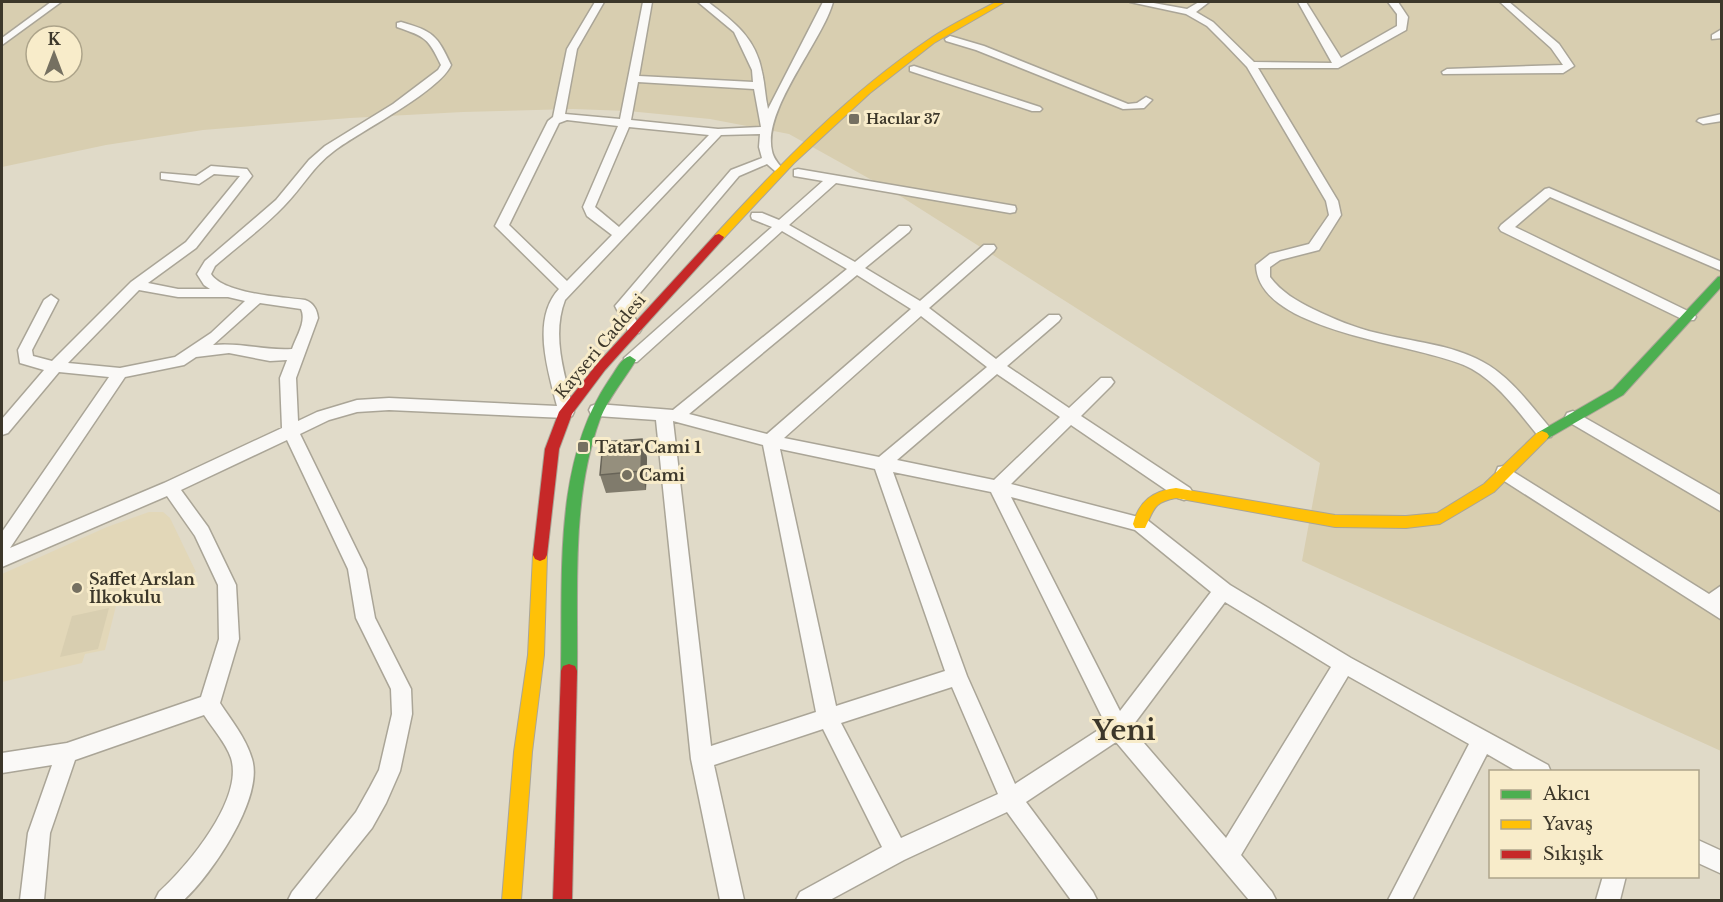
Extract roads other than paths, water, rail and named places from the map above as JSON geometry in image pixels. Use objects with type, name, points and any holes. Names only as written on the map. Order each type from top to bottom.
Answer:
[{"type":"main road","name":"Kayseri Caddesi","points":[[741,234],[798,173],[854,119],[950,39],[1006,4]]},
{"type":"main road","name":"Kayseri Caddesi","points":[[511,900],[523,752],[536,655],[547,482],[552,449],[566,412],[634,330],[778,171],[834,119],[922,47],[1006,4]]},
{"type":"main road","name":"Kayseri Caddesi","points":[[562,900],[573,533],[583,447],[611,382],[710,269]]},
{"type":"main road","points":[[1140,524],[1141,513],[1147,504],[1156,496],[1169,492],[1335,521],[1406,522],[1440,518],[1489,488],[1545,433],[1618,392],[1722,279]]},
{"type":"street","points":[[2,42],[56,2]]},
{"type":"street","points":[[559,118],[572,49],[599,2]]},
{"type":"street","points":[[620,234],[592,213],[589,207],[625,123],[647,2]]},
{"type":"street","points":[[703,2],[738,30],[757,70],[758,86],[768,130]]},
{"type":"street","points":[[778,171],[768,159],[765,147],[771,116],[828,2]]},
{"type":"street","points":[[1135,2],[1189,12],[1210,24],[1251,65],[1332,201],[1335,216],[1314,247],[1275,257],[1263,265],[1262,278],[1267,286],[1292,304],[1361,334],[1438,351],[1475,364],[1492,374],[1545,433]]},
{"type":"street","points":[[1189,12],[1205,2]]},
{"type":"street","points":[[1302,2],[1344,74]]},
{"type":"street","points":[[1251,65],[1334,66],[1402,28],[1403,16],[1393,2]]},
{"type":"street","points":[[1446,72],[1563,69],[1569,66],[1555,46],[1504,2]]},
{"type":"street","points":[[227,293],[205,278],[204,274],[210,264],[280,203],[313,163],[328,149],[397,106],[446,68],[435,40],[422,32],[401,25]]},
{"type":"street","points":[[950,39],[980,48],[1038,77],[1127,107],[1140,106],[1146,100]]},
{"type":"street","points":[[914,69],[1036,109]]},
{"type":"street","points":[[633,79],[758,86]]},
{"type":"street","points":[[1703,121],[1722,117]]},
{"type":"street","points":[[568,290],[502,226],[553,122],[559,118],[718,132],[768,130]]},
{"type":"street","points":[[2,560],[72,528],[170,488],[290,430],[323,416],[357,406],[388,404],[566,412],[552,358],[554,307],[718,132]]},
{"type":"street","points":[[634,330],[622,306],[735,174],[768,159]]},
{"type":"street","points":[[2,429],[56,366],[136,285],[191,245],[246,176],[243,172],[211,170],[199,180],[165,176]]},
{"type":"street","points":[[798,173],[1010,209]]},
{"type":"street","points":[[632,358],[833,179]]},
{"type":"street","points":[[1689,317],[1506,228],[1549,192],[1722,267]]},
{"type":"street","points":[[757,216],[782,226],[905,297],[996,366],[1184,493]]},
{"type":"street","points":[[670,416],[904,229]]},
{"type":"street","points":[[770,441],[989,248]]},
{"type":"street","points":[[136,285],[178,293],[227,293],[258,297],[305,305],[310,311],[311,318],[288,378],[290,430],[357,569],[366,618],[401,689],[402,714],[389,771],[378,795],[364,820],[300,900]]},
{"type":"street","points":[[51,300],[24,355],[29,363],[120,373],[179,361],[216,336],[258,297]]},
{"type":"street","points":[[882,464],[1054,318]]},
{"type":"street","points":[[188,355],[216,348],[229,348],[270,356],[297,354]]},
{"type":"street","points":[[2,546],[120,373]]},
{"type":"street","points":[[997,487],[1106,382]]},
{"type":"street","points":[[597,410],[670,416],[770,441],[997,487],[1140,524],[1223,591],[1344,664],[1538,770]]},
{"type":"street","points":[[670,416],[702,759],[732,900]]},
{"type":"street","points":[[1573,417],[1722,505]]},
{"type":"street","points":[[770,441],[828,719],[896,852]]},
{"type":"street","points":[[882,464],[957,676],[1011,799],[1085,900]]},
{"type":"street","points":[[1504,472],[1718,603]]},
{"type":"street","points":[[997,487],[1118,729],[1264,900]]},
{"type":"street","points":[[167,900],[207,855],[242,792],[245,775],[242,760],[209,704],[229,639],[227,585],[202,532],[170,488]]},
{"type":"street","points":[[808,900],[896,852],[1011,799],[1118,729],[1223,591]]},
{"type":"street","points":[[1227,857],[1344,664]]},
{"type":"street","points":[[702,759],[957,676]]},
{"type":"street","points":[[2,763],[67,753],[209,704]]},
{"type":"street","points":[[1400,900],[1482,741]]},
{"type":"street","points":[[32,900],[39,833],[67,753]]},
{"type":"street","points":[[1699,852],[1722,863]]},
{"type":"street","points":[[1608,900],[1614,878]]},
{"type":"place","name":"Hacılar 37","points":[[854,119]]},
{"type":"place","name":"Tatar Cami 1","points":[[583,447]]},
{"type":"place","name":"Cami","points":[[627,475]]},
{"type":"place","name":"Saffet Arslan İlkokulu","points":[[77,588]]},
{"type":"district","name":"Yeni","points":[[1124,731]]}]
